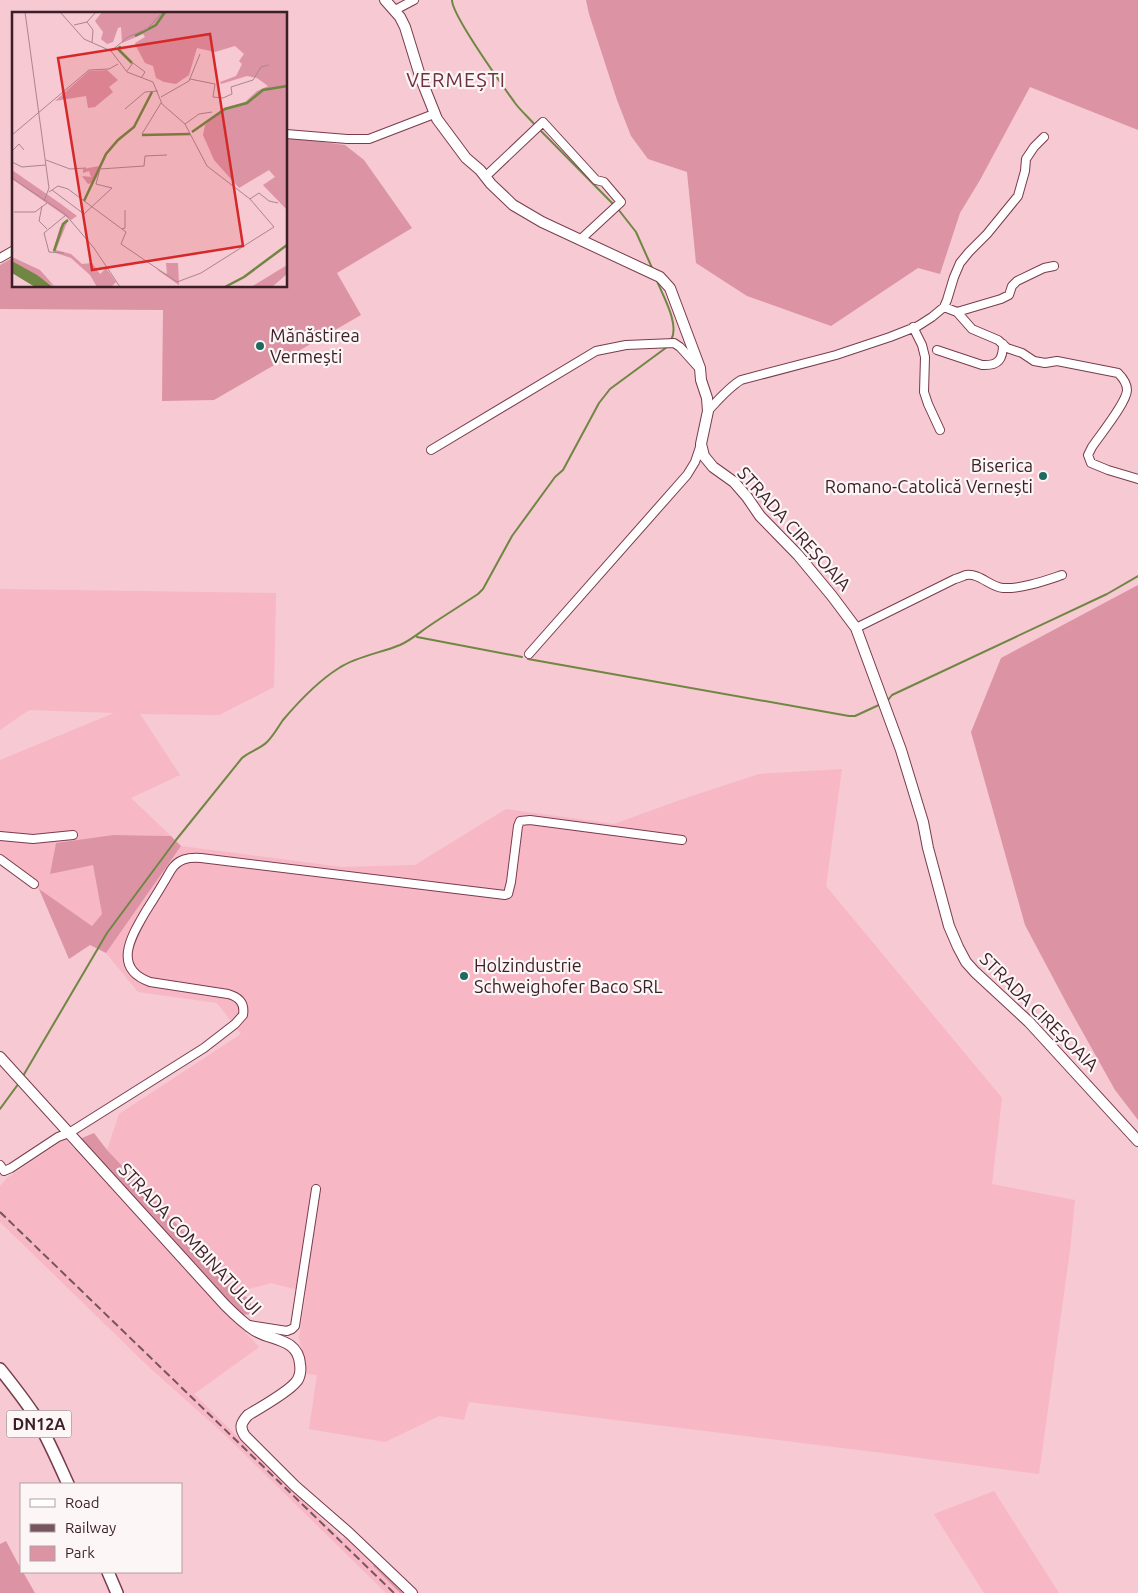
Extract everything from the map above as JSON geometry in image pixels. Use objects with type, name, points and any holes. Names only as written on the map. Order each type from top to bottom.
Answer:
[{"type":"main road","name":"DN12A","points":[[0,1370],[34,1414],[68,1483]]},
{"type":"main road","points":[[108,1573],[117,1593]]},
{"type":"street","points":[[385,0],[400,16],[405,27],[434,114],[466,158],[513,205],[542,222],[660,277],[668,285],[700,368],[701,380],[707,398],[708,411],[701,444],[695,462],[687,475],[529,654]]},
{"type":"street","points":[[395,10],[414,0]]},
{"type":"street","points":[[288,134],[369,139],[434,114]]},
{"type":"street","points":[[485,177],[544,122],[596,180],[604,182],[621,202],[581,239]]},
{"type":"street","points":[[708,411],[734,384],[741,380],[836,355],[913,327],[932,317],[944,307],[948,300],[960,263],[1018,196],[1025,171],[1026,159],[1044,137]]},
{"type":"street","points":[[0,258],[12,251]]},
{"type":"street","points":[[957,312],[1001,299],[1009,295],[1012,286],[1017,281],[1044,268],[1054,266]]},
{"type":"street","points":[[944,307],[957,312],[972,329],[998,340],[1008,348],[1034,360],[1058,361],[1118,373],[1123,378],[1127,390],[1124,401],[1088,455],[1091,463],[1138,479]]},
{"type":"street","points":[[913,327],[922,345],[925,357],[924,392],[940,430]]},
{"type":"street","points":[[431,450],[596,351],[626,345],[674,343],[700,368]]},
{"type":"street","points":[[937,350],[989,366],[1000,361],[1004,344]]},
{"type":"street","name":"STRADA CIREȘOAIA","points":[[701,444],[704,456],[713,467],[734,482],[760,516],[798,555],[856,628],[901,750],[923,822],[949,926],[966,962],[1029,1022],[1138,1140]]},
{"type":"street","points":[[856,628],[955,579],[967,575],[978,576],[1002,588],[1036,583],[1062,575]]},
{"type":"street","points":[[0,1165],[4,1171],[11,1168],[58,1137],[69,1133],[204,1048],[243,1016],[243,1004],[236,996],[150,982],[140,978],[130,967],[128,952],[132,936],[171,870],[182,860],[200,858],[505,895],[508,894],[512,882],[520,821],[530,820],[682,840]]},
{"type":"street","points":[[0,836],[34,838],[73,835]]},
{"type":"street","points":[[0,859],[34,884]]},
{"type":"street","name":"STRADA COMBINATULUI","points":[[0,1057],[225,1305],[245,1324],[261,1334],[289,1343],[296,1350],[301,1367],[298,1379],[294,1385],[248,1415],[243,1420],[241,1430],[295,1486],[349,1533],[412,1593]]},
{"type":"street","points":[[245,1324],[287,1331],[295,1326],[316,1189]]},
{"type":"shaded area","points":[[0,589],[276,593],[274,687],[219,715],[140,714],[180,775],[131,798],[171,836],[113,835],[56,843],[50,874],[93,864],[102,914],[92,926],[0,863],[0,760],[114,713],[29,710],[0,730]]},
{"type":"shaded area","points":[[842,769],[826,886],[1002,1098],[992,1184],[1075,1200],[1070,1250],[1039,1474],[469,1402],[464,1420],[439,1416],[385,1442],[309,1429],[317,1375],[307,1374],[299,1338],[306,1292],[271,1283],[238,1292],[107,1150],[119,1114],[241,1034],[217,1003],[138,992],[106,953],[181,846],[342,867],[415,865],[506,809],[614,824],[759,774]]},
{"type":"shaded area","points":[[65,1139],[259,1347],[194,1394],[342,1539],[352,1530],[381,1558],[373,1567],[400,1593],[386,1593],[224,1434],[150,1368],[0,1222],[0,1186],[7,1178]]},
{"type":"shaded area","points":[[994,1491],[1059,1593],[984,1593],[934,1514]]},
{"type":"green space","points":[[586,0],[1138,0],[1138,130],[1030,87],[960,213],[940,274],[918,268],[831,326],[747,296],[696,263],[687,172],[648,159],[631,136],[617,100]]},
{"type":"green space","points":[[288,137],[345,145],[364,160],[412,228],[337,273],[361,315],[214,400],[162,401],[163,310],[0,309],[0,265],[12,258],[12,288],[288,288]]},
{"type":"green space","points":[[1138,585],[1138,1120],[1115,1090],[1025,925],[971,732],[1001,658]]},
{"type":"green space","points":[[113,835],[171,836],[181,846],[106,953],[90,945],[69,959],[39,889],[92,926],[102,914],[93,865],[50,874],[56,843]]},
{"type":"green space","points":[[94,1133],[107,1150],[238,1292],[251,1300],[251,1314],[241,1315],[235,1320],[75,1149],[82,1138]]},
{"type":"green space","points":[[6,1541],[20,1567],[20,1573],[24,1573],[35,1593],[0,1593],[0,1544]]},
{"type":"green space","points":[[381,1558],[419,1593],[400,1593],[373,1566]]},
{"type":"waterway","points":[[452,0],[460,20],[479,51],[515,103],[536,126]]},
{"type":"waterway","points":[[539,129],[615,206]]},
{"type":"waterway","points":[[618,209],[636,232],[653,270]]},
{"type":"waterway","points":[[657,281],[672,319],[673,334],[671,340]]},
{"type":"waterway","points":[[23,1076],[107,933],[176,840],[242,758],[267,742],[296,705],[331,673],[353,660],[405,643],[478,594],[483,589],[512,536],[555,477],[563,470],[599,403],[610,389],[667,347]]},
{"type":"waterway","points":[[888,700],[892,695],[1107,594],[1138,576]]},
{"type":"waterway","points":[[417,637],[522,657]]},
{"type":"waterway","points":[[528,659],[849,716],[855,716],[881,704]]},
{"type":"waterway","points":[[0,1109],[19,1083]]},
{"type":"railway","points":[[0,1212],[394,1593]]},
{"type":"place","name":"Mănăstirea Vermești","points":[[260,346]]},
{"type":"place","name":"Biserica Romano-Catolică Vernești","points":[[1043,476]]},
{"type":"place","name":"Holzindustrie Schweighofer Baco SRL","points":[[464,976]]},
{"type":"district","name":"VERMEȘTI","points":[[456,80]]}]
